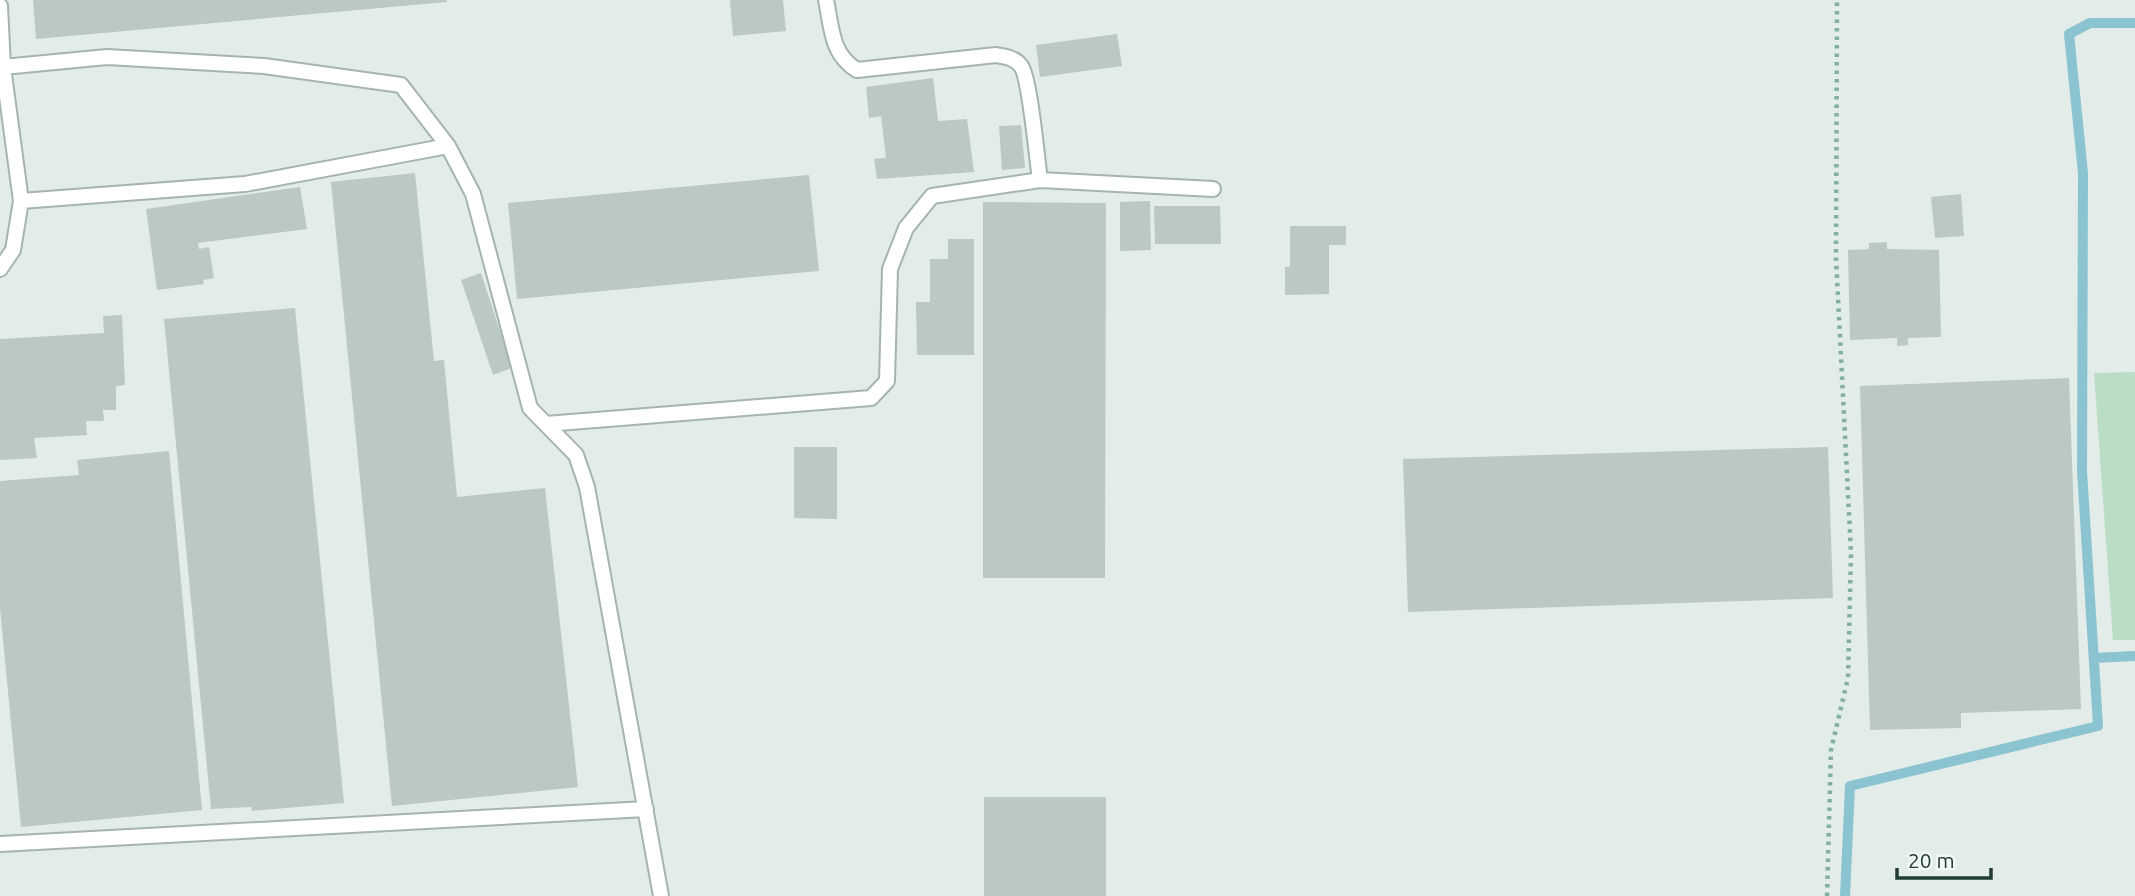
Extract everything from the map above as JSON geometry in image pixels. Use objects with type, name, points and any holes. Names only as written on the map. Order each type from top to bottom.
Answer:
[{"type":"lane","points":[[826,0],[835,45],[844,62],[857,70],[996,55],[1011,58],[1022,67],[1028,91],[1040,180]]},
{"type":"lane","points":[[0,6],[3,67],[21,201],[13,250],[0,269]]},
{"type":"lane","points":[[3,67],[107,57],[264,66],[401,85],[448,146],[473,194],[530,408],[576,455],[587,486],[661,896]]},
{"type":"lane","points":[[21,201],[245,184],[448,146]]},
{"type":"lane","points":[[546,424],[871,398],[887,382],[890,269],[906,228],[932,196],[1040,180],[1213,189]]},
{"type":"lane","points":[[0,844],[646,809]]},
{"type":"path","points":[[1827,896],[1831,750],[1848,678],[1851,553],[1836,258],[1837,0]]},
{"type":"green space","points":[[2135,372],[2135,640],[2113,640],[2094,373]]},
{"type":"building","points":[[33,0],[447,0],[447,2],[36,39]]},
{"type":"building","points":[[730,0],[783,0],[786,31],[733,36]]},
{"type":"building","points":[[1117,34],[1122,66],[1040,77],[1036,45]]},
{"type":"building","points":[[933,78],[938,121],[967,119],[974,172],[877,179],[874,159],[886,158],[881,116],[869,118],[866,87]]},
{"type":"building","points":[[1021,125],[1025,168],[1002,170],[999,126]]},
{"type":"building","points":[[415,173],[434,361],[444,360],[457,497],[545,488],[578,787],[392,806],[331,182]]},
{"type":"building","points":[[809,175],[819,271],[517,299],[508,203]]},
{"type":"building","points":[[300,187],[307,229],[198,243],[199,249],[209,247],[214,278],[203,280],[204,284],[157,290],[146,209]]},
{"type":"building","points":[[1961,194],[1964,236],[1935,238],[1931,197]]},
{"type":"building","points":[[1150,201],[1151,250],[1120,251],[1120,202]]},
{"type":"building","points":[[983,202],[1106,203],[1105,578],[983,578]]},
{"type":"building","points":[[1154,206],[1220,206],[1221,244],[1155,244]]},
{"type":"building","points":[[1290,226],[1346,226],[1346,245],[1329,245],[1329,294],[1285,295],[1285,267],[1290,267]]},
{"type":"building","points":[[948,239],[974,239],[974,355],[917,355],[916,302],[930,302],[930,259],[948,259]]},
{"type":"building","points":[[1887,242],[1887,249],[1939,250],[1941,337],[1908,338],[1908,345],[1897,346],[1897,338],[1850,340],[1848,250],[1869,249],[1869,243]]},
{"type":"building","points":[[481,273],[512,368],[493,375],[461,280]]},
{"type":"building","points":[[295,308],[344,803],[252,811],[251,807],[211,809],[164,319]]},
{"type":"building","points":[[122,315],[125,385],[116,386],[116,410],[103,410],[104,421],[86,421],[87,435],[34,438],[37,458],[0,460],[0,339],[104,333],[103,316]]},
{"type":"building","points":[[2069,378],[2081,709],[1961,713],[1961,728],[1870,730],[1860,386]]},
{"type":"building","points":[[794,447],[837,447],[837,519],[794,518]]},
{"type":"building","points":[[1828,447],[1833,598],[1408,612],[1403,459]]},
{"type":"building","points":[[169,451],[202,810],[21,827],[0,608],[0,481],[79,475],[77,460]]},
{"type":"building","points":[[984,797],[1106,797],[1106,896],[984,896]]},
{"type":"waterway","points":[[1845,896],[1850,786],[2098,726],[2082,471],[2083,173],[2069,34],[2090,23],[2135,23]]},
{"type":"waterway","points":[[2094,658],[2135,656]]}]
